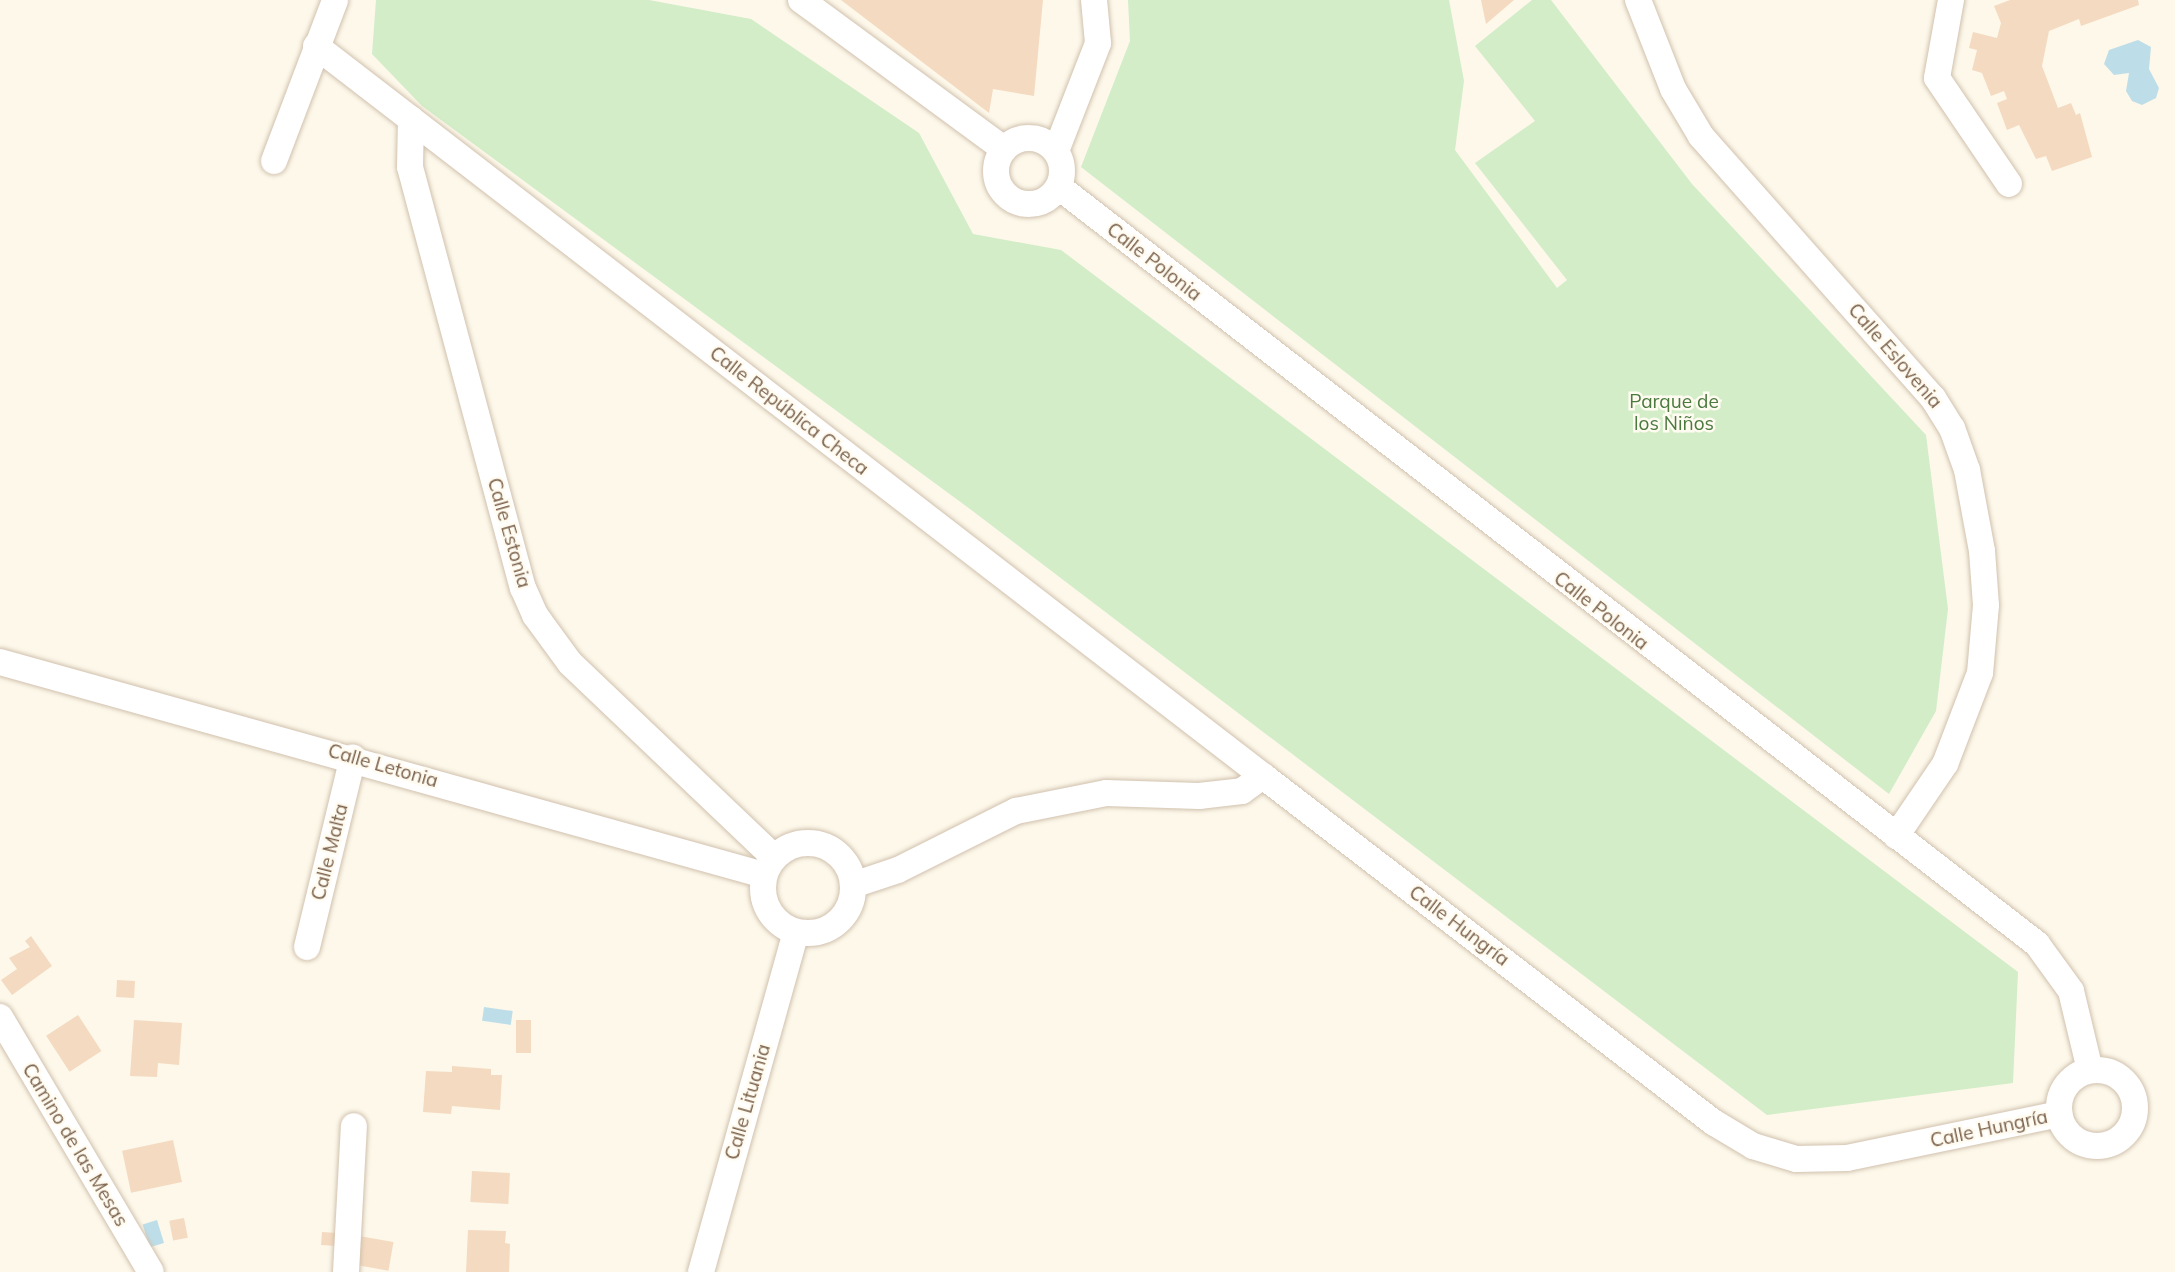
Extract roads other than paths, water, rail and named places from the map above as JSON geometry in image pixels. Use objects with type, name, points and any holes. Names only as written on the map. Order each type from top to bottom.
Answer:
[{"type":"street","points":[[274,161],[334,0]]},
{"type":"street","points":[[800,0],[1004,149]]},
{"type":"street","points":[[1056,151],[1031,138],[1004,149],[996,170],[998,181],[1010,198],[1031,205],[1059,187],[1062,169],[1056,151],[1098,43],[1094,0]]},
{"type":"street","name":"Calle Eslovenia","points":[[1638,0],[1673,89],[1701,136],[1933,398],[1952,428],[1964,461],[1983,551],[1986,616],[1980,673],[1945,764],[1896,836]]},
{"type":"street","points":[[1951,0],[1937,78],[2009,184]]},
{"type":"street","name":"Calle República Checa","points":[[316,46],[1263,776]]},
{"type":"street","name":"Calle Estonia","points":[[411,119],[410,167],[520,575],[535,615],[570,663],[769,866]]},
{"type":"street","name":"Calle Polonia","points":[[1059,187],[2050,957],[2071,991],[2090,1070]]},
{"type":"street","name":"Calle Letonia","points":[[0,662],[769,866]]},
{"type":"street","name":"Calle Malta","points":[[307,947],[353,757]]},
{"type":"street","points":[[853,886],[898,870],[959,835],[1026,808],[1106,793],[1199,796],[1242,791],[1256,785],[1263,776]]},
{"type":"street","name":"Calle Hungría","points":[[1263,776],[1713,1122],[1754,1146],[1796,1159],[1847,1158],[2060,1114]]},
{"type":"street","points":[[816,843],[842,858],[853,886],[846,912],[836,923],[810,933],[796,932],[772,916],[762,889],[769,866],[786,848],[816,843]]},
{"type":"street","name":"Calle Lituania","points":[[701,1272],[796,932]]},
{"type":"street","name":"Camino de las Mesas","points":[[0,1017],[151,1272]]},
{"type":"street","points":[[2090,1070],[2115,1076],[2133,1096],[2136,1109],[2126,1133],[2113,1143],[2089,1145],[2073,1139],[2060,1114],[2069,1080],[2090,1070]]},
{"type":"street","points":[[346,1272],[354,1126]]},
{"type":"water","points":[[2138,40],[2151,47],[2149,69],[2159,88],[2156,98],[2142,105],[2132,101],[2126,91],[2129,73],[2114,75],[2104,64],[2109,50]]},
{"type":"water","points":[[484,1007],[513,1011],[511,1025],[482,1021]]},
{"type":"water","points":[[157,1220],[164,1243],[150,1247],[143,1224]]},
{"type":"park label","name":"Parque de los Niños","points":[[1674,413]]}]
